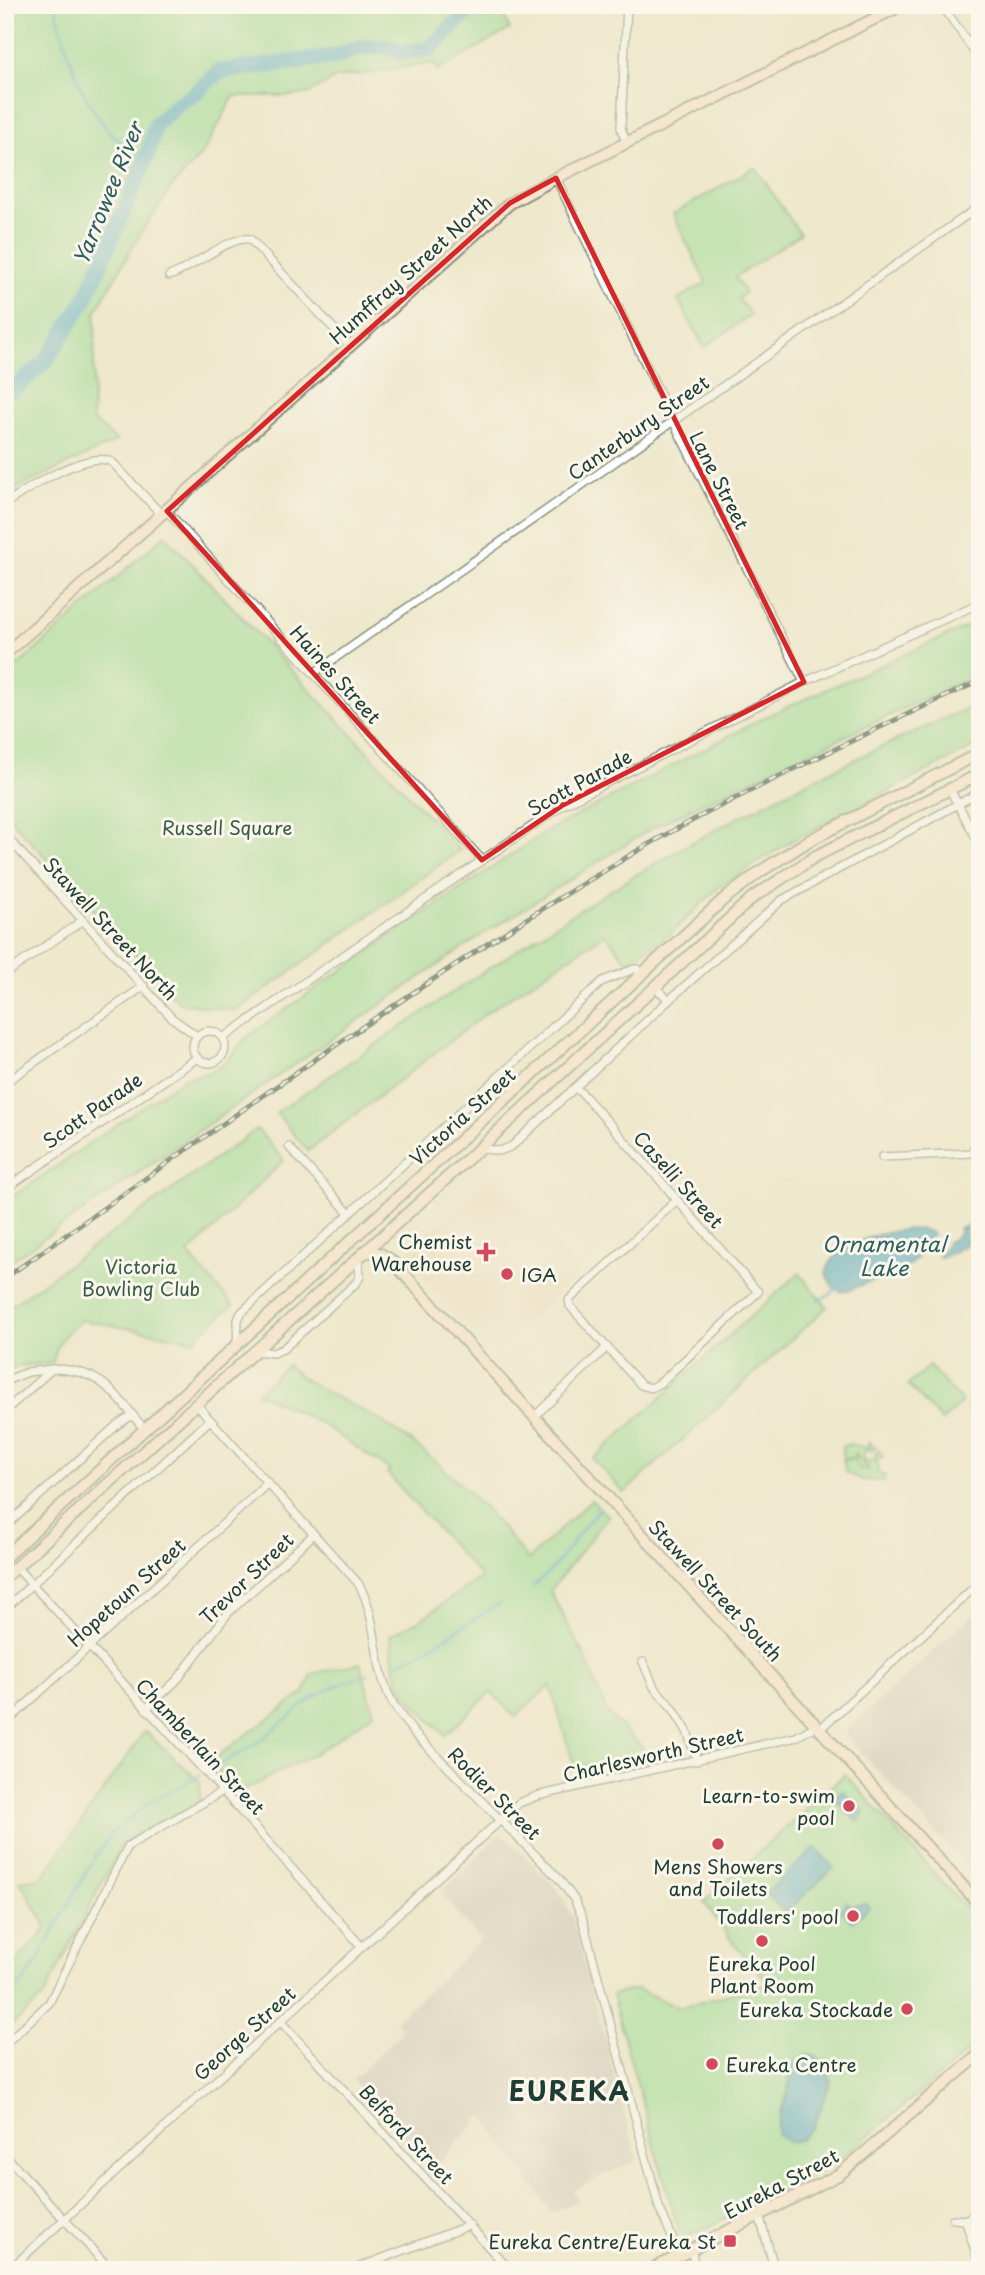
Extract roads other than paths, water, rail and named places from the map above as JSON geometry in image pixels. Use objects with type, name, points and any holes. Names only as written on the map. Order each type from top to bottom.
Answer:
[{"type":"main road","name":"Humffray Street North","points":[[5,654],[510,203],[626,142],[902,5]]},
{"type":"main road","name":"Victoria Street","points":[[5,1558],[724,899],[782,857],[979,753]]},
{"type":"main road","name":"Victoria Street","points":[[5,1577],[752,898],[782,876],[851,838],[980,774]]},
{"type":"main road","points":[[642,974],[654,986]]},
{"type":"main road","points":[[356,1236],[379,1239]]},
{"type":"main road","name":"Stawell Street South","points":[[379,1239],[408,1271],[426,1298]]},
{"type":"main road","name":"Stawell Street South","points":[[361,1255],[372,1251],[388,1258],[980,1906]]},
{"type":"main road","points":[[186,1392],[196,1404]]},
{"type":"main road","name":"Eureka Street","points":[[651,2270],[839,2174],[980,2054]]},
{"type":"street","points":[[626,142],[621,128],[627,5]]},
{"type":"street","points":[[942,5],[980,60]]},
{"type":"street","name":"Lane Street","points":[[556,178],[673,421],[804,682]]},
{"type":"street","name":"Canterbury Street","points":[[314,673],[980,206]]},
{"type":"street","points":[[169,276],[187,270],[235,241],[250,239],[350,346]]},
{"type":"street","name":"Haines Street","points":[[5,504],[59,472],[104,459],[113,463],[164,513],[314,673],[482,860]]},
{"type":"street","name":"Scott Parade","points":[[223,1038],[563,805],[804,682],[980,603]]},
{"type":"street","points":[[949,788],[980,845]]},
{"type":"street","points":[[480,1148],[500,1151],[509,1149],[669,1000],[782,900],[980,792]]},
{"type":"street","name":"Stawell Street North","points":[[5,835],[172,1018],[197,1036]]},
{"type":"street","points":[[5,974],[82,921]]},
{"type":"street","points":[[237,1345],[238,1320],[241,1313],[349,1213],[603,981],[634,969],[642,974]]},
{"type":"street","points":[[5,1083],[144,986]]},
{"type":"street","points":[[654,986],[669,1000]]},
{"type":"street","points":[[210,1031],[223,1038],[225,1048],[221,1057],[214,1062],[205,1063],[197,1058],[193,1044],[197,1036],[210,1031]]},
{"type":"street","name":"Scott Parade","points":[[5,1189],[197,1058]]},
{"type":"street","name":"Caselli Street","points":[[575,1088],[758,1292],[660,1383],[651,1388],[641,1385],[607,1347]]},
{"type":"street","points":[[882,1157],[972,1153],[980,1135]]},
{"type":"street","points":[[289,1147],[349,1213]]},
{"type":"street","points":[[534,1417],[607,1347],[570,1306],[569,1300],[677,1200]]},
{"type":"street","points":[[252,1353],[279,1352],[358,1282],[361,1255]]},
{"type":"street","points":[[5,1381],[28,1372],[52,1369],[89,1374],[107,1387],[145,1430]]},
{"type":"street","points":[[5,1411],[52,1369]]},
{"type":"street","name":"Rodier Street","points":[[196,1404],[352,1576],[363,1593],[370,1614],[383,1681],[394,1706],[415,1734],[559,1879],[578,1908],[662,2215],[696,2270]]},
{"type":"street","points":[[5,1527],[117,1425],[132,1415]]},
{"type":"street","points":[[5,1609],[210,1420]]},
{"type":"street","name":"Hopetoun Street","points":[[5,1724],[268,1483]]},
{"type":"street","name":"Trevor Street","points":[[146,1709],[177,1680],[228,1613],[314,1534]]},
{"type":"street","name":"Chamberlain Street","points":[[16,1567],[223,1791],[362,1947]]},
{"type":"street","name":"Charlesworth Street","points":[[500,1821],[519,1803],[537,1796],[801,1735],[819,1727],[980,1582]]},
{"type":"street","points":[[643,1662],[654,1687],[674,1710],[687,1731],[697,1760]]},
{"type":"street","points":[[5,2044],[49,2003],[128,1846],[223,1791]]},
{"type":"street","name":"George Street","points":[[9,2270],[500,1821]]},
{"type":"street","name":"Belford Street","points":[[280,2021],[510,2270]]},
{"type":"street","points":[[5,2155],[111,2270]]},
{"type":"street","points":[[759,2215],[775,2270]]},
{"type":"street","points":[[953,2219],[965,2219],[974,2215]]},
{"type":"street","points":[[965,2219],[980,2266]]},
{"type":"street","points":[[352,2270],[470,2225]]},
{"type":"water","name":"Ornamental Lake","points":[[966,1226],[965,1245],[942,1258],[922,1252],[899,1272],[851,1290],[835,1289],[826,1274],[840,1253],[867,1238],[912,1229],[926,1231],[948,1242],[955,1238],[961,1230],[959,1228]]},
{"type":"water","points":[[980,1376],[980,1435],[971,1419],[968,1405],[971,1391]]},
{"type":"water","name":"Learn-to-swim pool","points":[[842,1790],[865,1813],[857,1822],[834,1798]]},
{"type":"water","points":[[815,1848],[834,1868],[785,1913],[766,1893]]},
{"type":"water","name":"Toddlers' pool","points":[[847,1902],[851,1906],[866,1903],[870,1907],[852,1922],[840,1909]]},
{"type":"water","points":[[805,2055],[812,2055],[825,2062],[831,2081],[813,2127],[800,2140],[789,2143],[777,2134],[778,2123],[792,2068]]},
{"type":"waterway","points":[[55,5],[75,71],[96,114],[110,132],[127,147],[147,157]]},
{"type":"waterway","name":"Yarrowee River","points":[[5,392],[15,388],[46,361],[85,300],[147,157],[155,126],[177,104],[192,96],[218,72],[338,56],[361,47],[388,47],[402,53],[429,49],[475,5]]},
{"type":"waterway","points":[[818,1300],[831,1294],[837,1286]]},
{"type":"waterway","points":[[532,1586],[561,1559],[600,1508]]},
{"type":"waterway","points":[[394,1665],[427,1649],[500,1603]]},
{"type":"waterway","points":[[218,1766],[257,1743],[311,1699],[333,1687],[368,1674]]},
{"type":"waterway","points":[[5,2005],[34,1967],[94,1858],[112,1833],[143,1807],[200,1775]]},
{"type":"railway","points":[[5,1278],[400,1001],[562,897],[701,816],[980,681]]},
{"type":"place","name":"Chemist Warehouse","points":[[486,1252]]},
{"type":"place","name":"IGA","points":[[507,1274]]},
{"type":"place","name":"Learn-to-swim pool","points":[[849,1806]]},
{"type":"place","name":"Mens Showers and Toilets","points":[[718,1844]]},
{"type":"place","name":"Toddlers' pool","points":[[853,1916]]},
{"type":"place","name":"Eureka Pool Plant Room","points":[[762,1941]]},
{"type":"place","name":"Eureka Stockade","points":[[907,2009]]},
{"type":"place","name":"Eureka Centre","points":[[712,2064]]},
{"type":"place","name":"Eureka Centre/Eureka St","points":[[730,2241]]},
{"type":"district","name":"EUREKA","points":[[570,2090]]},
{"type":"park label","name":"Russell Square","points":[[227,827]]},
{"type":"park label","name":"Victoria Bowling Club","points":[[141,1277]]}]
